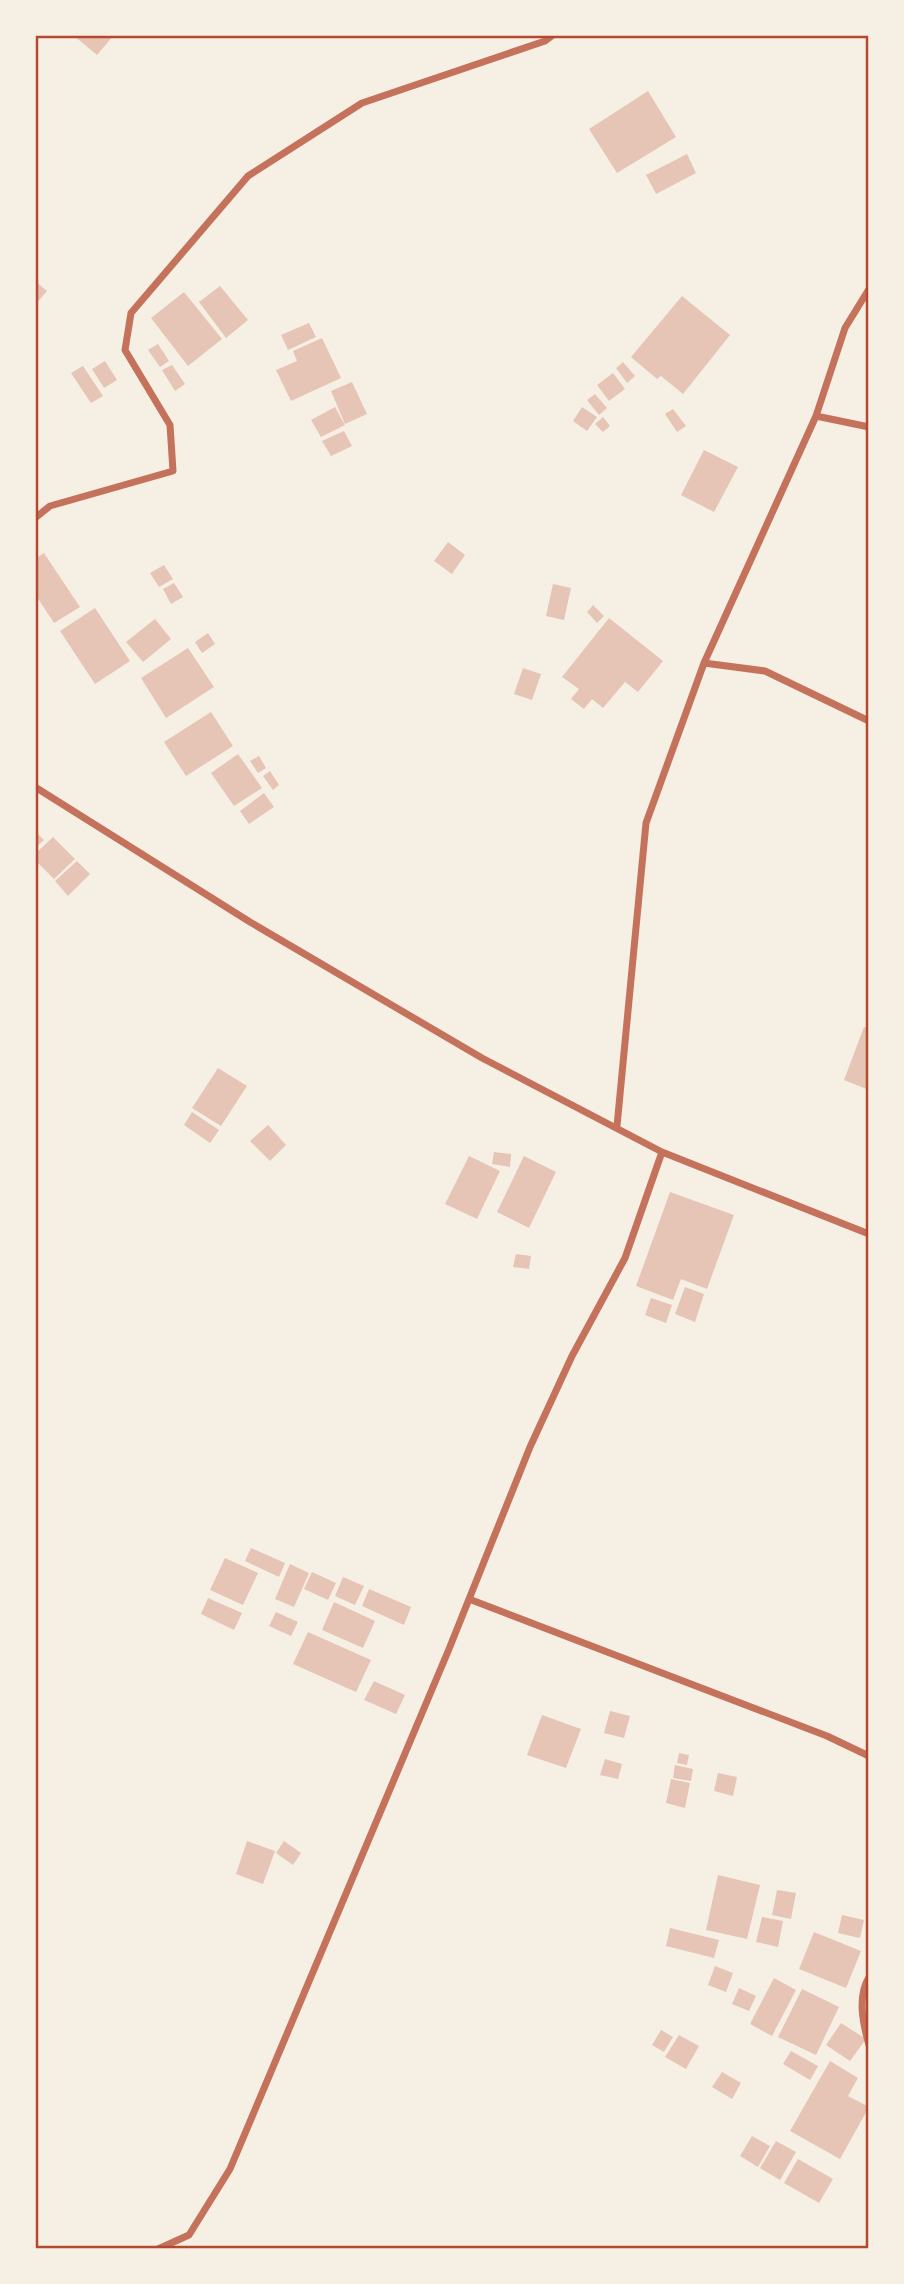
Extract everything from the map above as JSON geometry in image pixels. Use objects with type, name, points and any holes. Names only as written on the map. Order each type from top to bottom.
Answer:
[{"type":"street","points":[[35,518],[50,506],[173,471],[170,425],[125,350],[131,313],[248,176],[362,103],[545,41],[553,35]]},
{"type":"street","points":[[617,1126],[646,823],[704,663],[816,416],[845,328],[869,289]]},
{"type":"street","points":[[816,416],[869,427]]},
{"type":"street","points":[[704,663],[765,671],[869,720]]},
{"type":"street","points":[[35,787],[250,922],[482,1058],[617,1126],[662,1152],[869,1234]]},
{"type":"street","points":[[158,2249],[189,2235],[230,2169],[530,1447],[572,1356],[625,1258],[662,1152]]},
{"type":"street","points":[[469,1599],[827,1736],[869,1756]]},
{"type":"street","points":[[869,1977],[863,1988],[863,2026],[869,2045]]},
{"type":"building","points":[[73,35],[114,35],[97,55]]},
{"type":"building","points":[[648,91],[676,137],[617,173],[589,129]]},
{"type":"building","points":[[687,154],[696,173],[656,194],[646,175]]},
{"type":"building","points":[[35,281],[47,291],[35,305]]},
{"type":"building","points":[[220,286],[248,320],[226,338],[199,302]]},
{"type":"building","points":[[184,292],[222,339],[188,366],[151,318]]},
{"type":"building","points":[[682,296],[730,335],[683,394],[661,376],[657,379],[631,357]]},
{"type":"building","points":[[309,323],[316,337],[288,350],[281,335]]},
{"type":"building","points":[[322,338],[341,378],[291,401],[276,370],[297,361],[293,351]]},
{"type":"building","points":[[158,344],[169,361],[160,367],[148,350]]},
{"type":"building","points":[[105,361],[117,380],[104,388],[92,369]]},
{"type":"building","points":[[623,362],[635,376],[627,383],[616,368]]},
{"type":"building","points":[[172,365],[185,384],[175,391],[162,370]]},
{"type":"building","points":[[83,366],[103,396],[91,403],[71,373]]},
{"type":"building","points":[[613,373],[625,389],[609,401],[597,385]]},
{"type":"building","points":[[352,382],[367,414],[345,424],[331,391]]},
{"type":"building","points":[[595,394],[607,408],[599,415],[587,400]]},
{"type":"building","points":[[335,407],[345,425],[321,437],[311,420]]},
{"type":"building","points":[[582,407],[597,417],[587,431],[573,421]]},
{"type":"building","points":[[673,409],[686,426],[677,432],[665,414]]},
{"type":"building","points":[[603,417],[610,426],[603,432],[595,424]]},
{"type":"building","points":[[344,431],[352,446],[331,456],[322,441]]},
{"type":"building","points":[[704,450],[738,467],[714,512],[681,495]]},
{"type":"building","points":[[448,542],[465,555],[452,574],[434,561]]},
{"type":"building","points":[[44,553],[80,607],[54,623],[35,594],[35,559]]},
{"type":"building","points":[[164,565],[173,579],[159,587],[150,573]]},
{"type":"building","points":[[174,583],[183,597],[171,604],[163,589]]},
{"type":"building","points":[[553,584],[571,588],[564,620],[546,616]]},
{"type":"building","points":[[593,605],[604,616],[597,623],[587,612]]},
{"type":"building","points":[[95,608],[130,661],[95,684],[60,631]]},
{"type":"building","points":[[609,618],[663,661],[638,692],[625,682],[603,708],[592,699],[584,709],[571,699],[579,689],[562,677]]},
{"type":"building","points":[[155,619],[171,639],[143,662],[126,642]]},
{"type":"building","points":[[208,633],[215,644],[202,653],[195,642]]},
{"type":"building","points":[[188,648],[214,687],[166,718],[141,678]]},
{"type":"building","points":[[523,668],[541,674],[532,700],[514,694]]},
{"type":"building","points":[[211,712],[233,746],[186,776],[164,742]]},
{"type":"building","points":[[238,754],[262,788],[234,806],[211,773]]},
{"type":"building","points":[[259,756],[266,768],[258,773],[250,761]]},
{"type":"building","points":[[270,771],[279,785],[273,790],[263,776]]},
{"type":"building","points":[[264,793],[274,807],[249,824],[240,811]]},
{"type":"building","points":[[35,831],[44,840],[35,848]]},
{"type":"building","points":[[53,837],[75,859],[54,879],[35,860],[35,854]]},
{"type":"building","points":[[77,861],[90,874],[68,896],[55,881]]},
{"type":"building","points":[[864,1027],[869,1029],[869,1090],[844,1080]]},
{"type":"building","points":[[218,1068],[247,1086],[221,1126],[192,1108]]},
{"type":"building","points":[[192,1112],[219,1130],[210,1143],[184,1125]]},
{"type":"building","points":[[268,1125],[286,1145],[270,1161],[250,1141]]},
{"type":"building","points":[[494,1152],[511,1154],[510,1167],[492,1164]]},
{"type":"building","points":[[469,1156],[500,1171],[477,1219],[445,1204]]},
{"type":"building","points":[[524,1156],[556,1172],[529,1228],[497,1212]]},
{"type":"building","points":[[670,1192],[734,1215],[707,1289],[681,1279],[673,1300],[636,1286]]},
{"type":"building","points":[[516,1254],[531,1256],[529,1269],[513,1267]]},
{"type":"building","points":[[685,1287],[704,1294],[695,1322],[675,1314]]},
{"type":"building","points":[[651,1298],[672,1305],[666,1323],[645,1315]]},
{"type":"building","points":[[251,1548],[285,1563],[279,1577],[245,1561]]},
{"type":"building","points":[[225,1558],[258,1573],[243,1605],[210,1590]]},
{"type":"building","points":[[290,1564],[309,1573],[294,1607],[275,1599]]},
{"type":"building","points":[[312,1572],[336,1583],[328,1600],[304,1589]]},
{"type":"building","points":[[343,1577],[364,1586],[355,1605],[335,1596]]},
{"type":"building","points":[[369,1589],[411,1607],[404,1625],[362,1606]]},
{"type":"building","points":[[208,1598],[242,1613],[234,1630],[201,1614]]},
{"type":"building","points":[[334,1602],[375,1621],[363,1648],[322,1630]]},
{"type":"building","points":[[276,1612],[298,1622],[291,1636],[269,1626]]},
{"type":"building","points":[[308,1632],[371,1660],[356,1692],[293,1664]]},
{"type":"building","points":[[374,1681],[405,1695],[396,1714],[364,1700]]},
{"type":"building","points":[[610,1711],[630,1716],[624,1738],[604,1733]]},
{"type":"building","points":[[542,1715],[581,1729],[566,1768],[527,1755]]},
{"type":"building","points":[[679,1753],[689,1755],[687,1765],[677,1763]]},
{"type":"building","points":[[605,1759],[622,1764],[618,1779],[600,1775]]},
{"type":"building","points":[[675,1765],[693,1769],[691,1781],[673,1778]]},
{"type":"building","points":[[718,1773],[737,1777],[733,1796],[714,1791]]},
{"type":"building","points":[[671,1779],[690,1783],[685,1808],[666,1803]]},
{"type":"building","points":[[247,1841],[275,1851],[263,1884],[236,1874]]},
{"type":"building","points":[[284,1841],[301,1853],[293,1865],[276,1853]]},
{"type":"building","points":[[718,1875],[760,1885],[747,1939],[706,1930]]},
{"type":"building","points":[[777,1890],[796,1893],[791,1919],[772,1915]]},
{"type":"building","points":[[842,1915],[864,1920],[860,1938],[838,1933]]},
{"type":"building","points":[[762,1917],[783,1921],[778,1947],[756,1942]]},
{"type":"building","points":[[670,1928],[719,1940],[714,1958],[666,1946]]},
{"type":"building","points":[[814,1932],[861,1951],[846,1988],[799,1969]]},
{"type":"building","points":[[715,1966],[733,1973],[726,1992],[708,1985]]},
{"type":"building","points":[[774,1978],[796,1990],[772,2036],[750,2024]]},
{"type":"building","points":[[739,1988],[756,1996],[749,2011],[732,2004]]},
{"type":"building","points":[[802,1989],[839,2007],[816,2055],[778,2037]]},
{"type":"building","points":[[841,2023],[866,2039],[850,2061],[826,2045]]},
{"type":"building","points":[[661,2030],[673,2037],[664,2052],[652,2045]]},
{"type":"building","points":[[679,2035],[699,2046],[686,2069],[665,2057]]},
{"type":"building","points":[[791,2051],[818,2066],[810,2080],[783,2064]]},
{"type":"building","points":[[830,2061],[858,2078],[848,2096],[869,2107],[840,2159],[790,2131]]},
{"type":"building","points":[[722,2072],[741,2083],[732,2099],[712,2087]]},
{"type":"building","points":[[752,2136],[770,2146],[758,2167],[740,2156]]},
{"type":"building","points":[[776,2141],[796,2152],[780,2180],[760,2168]]},
{"type":"building","points":[[798,2159],[833,2179],[819,2203],[784,2183]]}]
